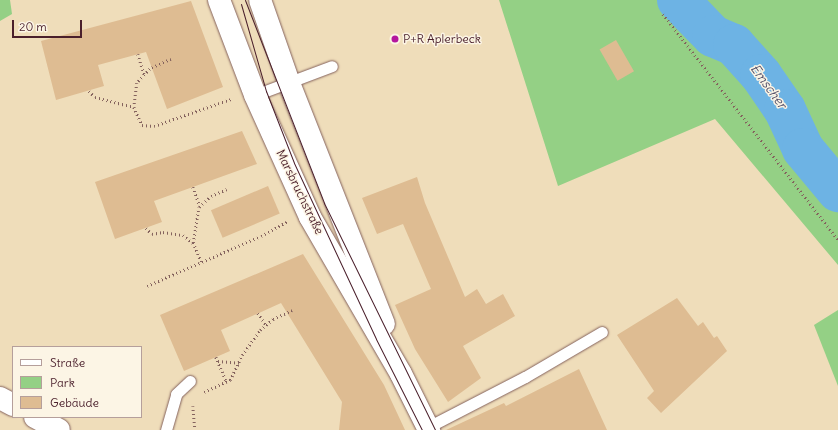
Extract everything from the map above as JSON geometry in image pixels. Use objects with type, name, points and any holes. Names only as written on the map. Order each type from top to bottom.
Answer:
[{"type":"street","name":"Marsbruchstraße","points":[[219,0],[254,93],[307,211],[401,374],[429,429]]},
{"type":"street","name":"Marsbruchstraße","points":[[260,0],[288,83],[367,278],[401,374]]},
{"type":"street","points":[[0,398],[12,404]]},
{"type":"street","points":[[37,418],[59,430]]},
{"type":"lane","points":[[254,93],[288,83],[332,66]]},
{"type":"lane","points":[[429,429],[525,377],[602,332]]},
{"type":"lane","points":[[166,430],[176,394],[190,381]]},
{"type":"path","points":[[663,14],[838,240]]},
{"type":"path","points":[[138,54],[144,74]]},
{"type":"path","points":[[171,59],[159,63],[144,74],[135,89],[134,107],[138,120],[147,127],[254,93]]},
{"type":"path","points":[[89,91],[95,97],[134,107]]},
{"type":"path","points":[[193,187],[200,206],[194,243]]},
{"type":"path","points":[[200,206],[211,196],[227,189]]},
{"type":"path","points":[[147,286],[261,236],[307,211]]},
{"type":"path","points":[[146,228],[152,234],[163,232],[183,235],[194,243],[202,262]]},
{"type":"path","points":[[198,394],[226,381],[234,375],[250,342],[266,325],[292,310]]},
{"type":"path","points":[[258,314],[266,325]]},
{"type":"path","points":[[216,357],[226,381]]},
{"type":"path","points":[[218,361],[239,363]]},
{"type":"path","points":[[194,401],[192,417],[195,430]]},
{"type":"green space","points":[[0,0],[10,0],[12,14],[0,21]]},
{"type":"green space","points":[[499,0],[838,0],[838,265],[715,119],[558,186]]},
{"type":"green space","points":[[838,310],[838,386],[814,325]]},
{"type":"building","points":[[191,1],[223,87],[167,109],[146,52],[98,65],[104,86],[56,100],[41,41]]},
{"type":"building","points":[[616,40],[634,71],[618,81],[600,50]]},
{"type":"building","points":[[242,131],[257,164],[154,201],[162,222],[115,239],[95,182]]},
{"type":"building","points":[[417,177],[425,203],[465,297],[477,289],[486,304],[503,294],[515,316],[463,346],[481,378],[448,402],[415,349],[395,305],[431,289],[403,224],[377,234],[362,198]]},
{"type":"building","points":[[268,186],[280,214],[223,238],[211,210]]},
{"type":"building","points":[[303,254],[384,385],[405,430],[339,430],[342,402],[281,303],[221,330],[230,351],[184,371],[160,315]]},
{"type":"building","points":[[677,298],[698,326],[703,322],[714,338],[717,336],[727,351],[661,413],[647,398],[654,391],[617,335]]},
{"type":"building","points":[[579,369],[607,430],[446,430],[504,403],[506,406]]},
{"type":"waterway","name":"Emscher","points":[[678,0],[713,36],[734,45],[761,75],[785,110],[803,149],[838,191]]},
{"type":"tram line","points":[[245,0],[324,203],[435,430]]},
{"type":"tram line","points":[[241,4],[266,91],[294,163],[376,339],[422,430]]},
{"type":"place","name":"P+R Aplerbeck","points":[[395,39]]}]
